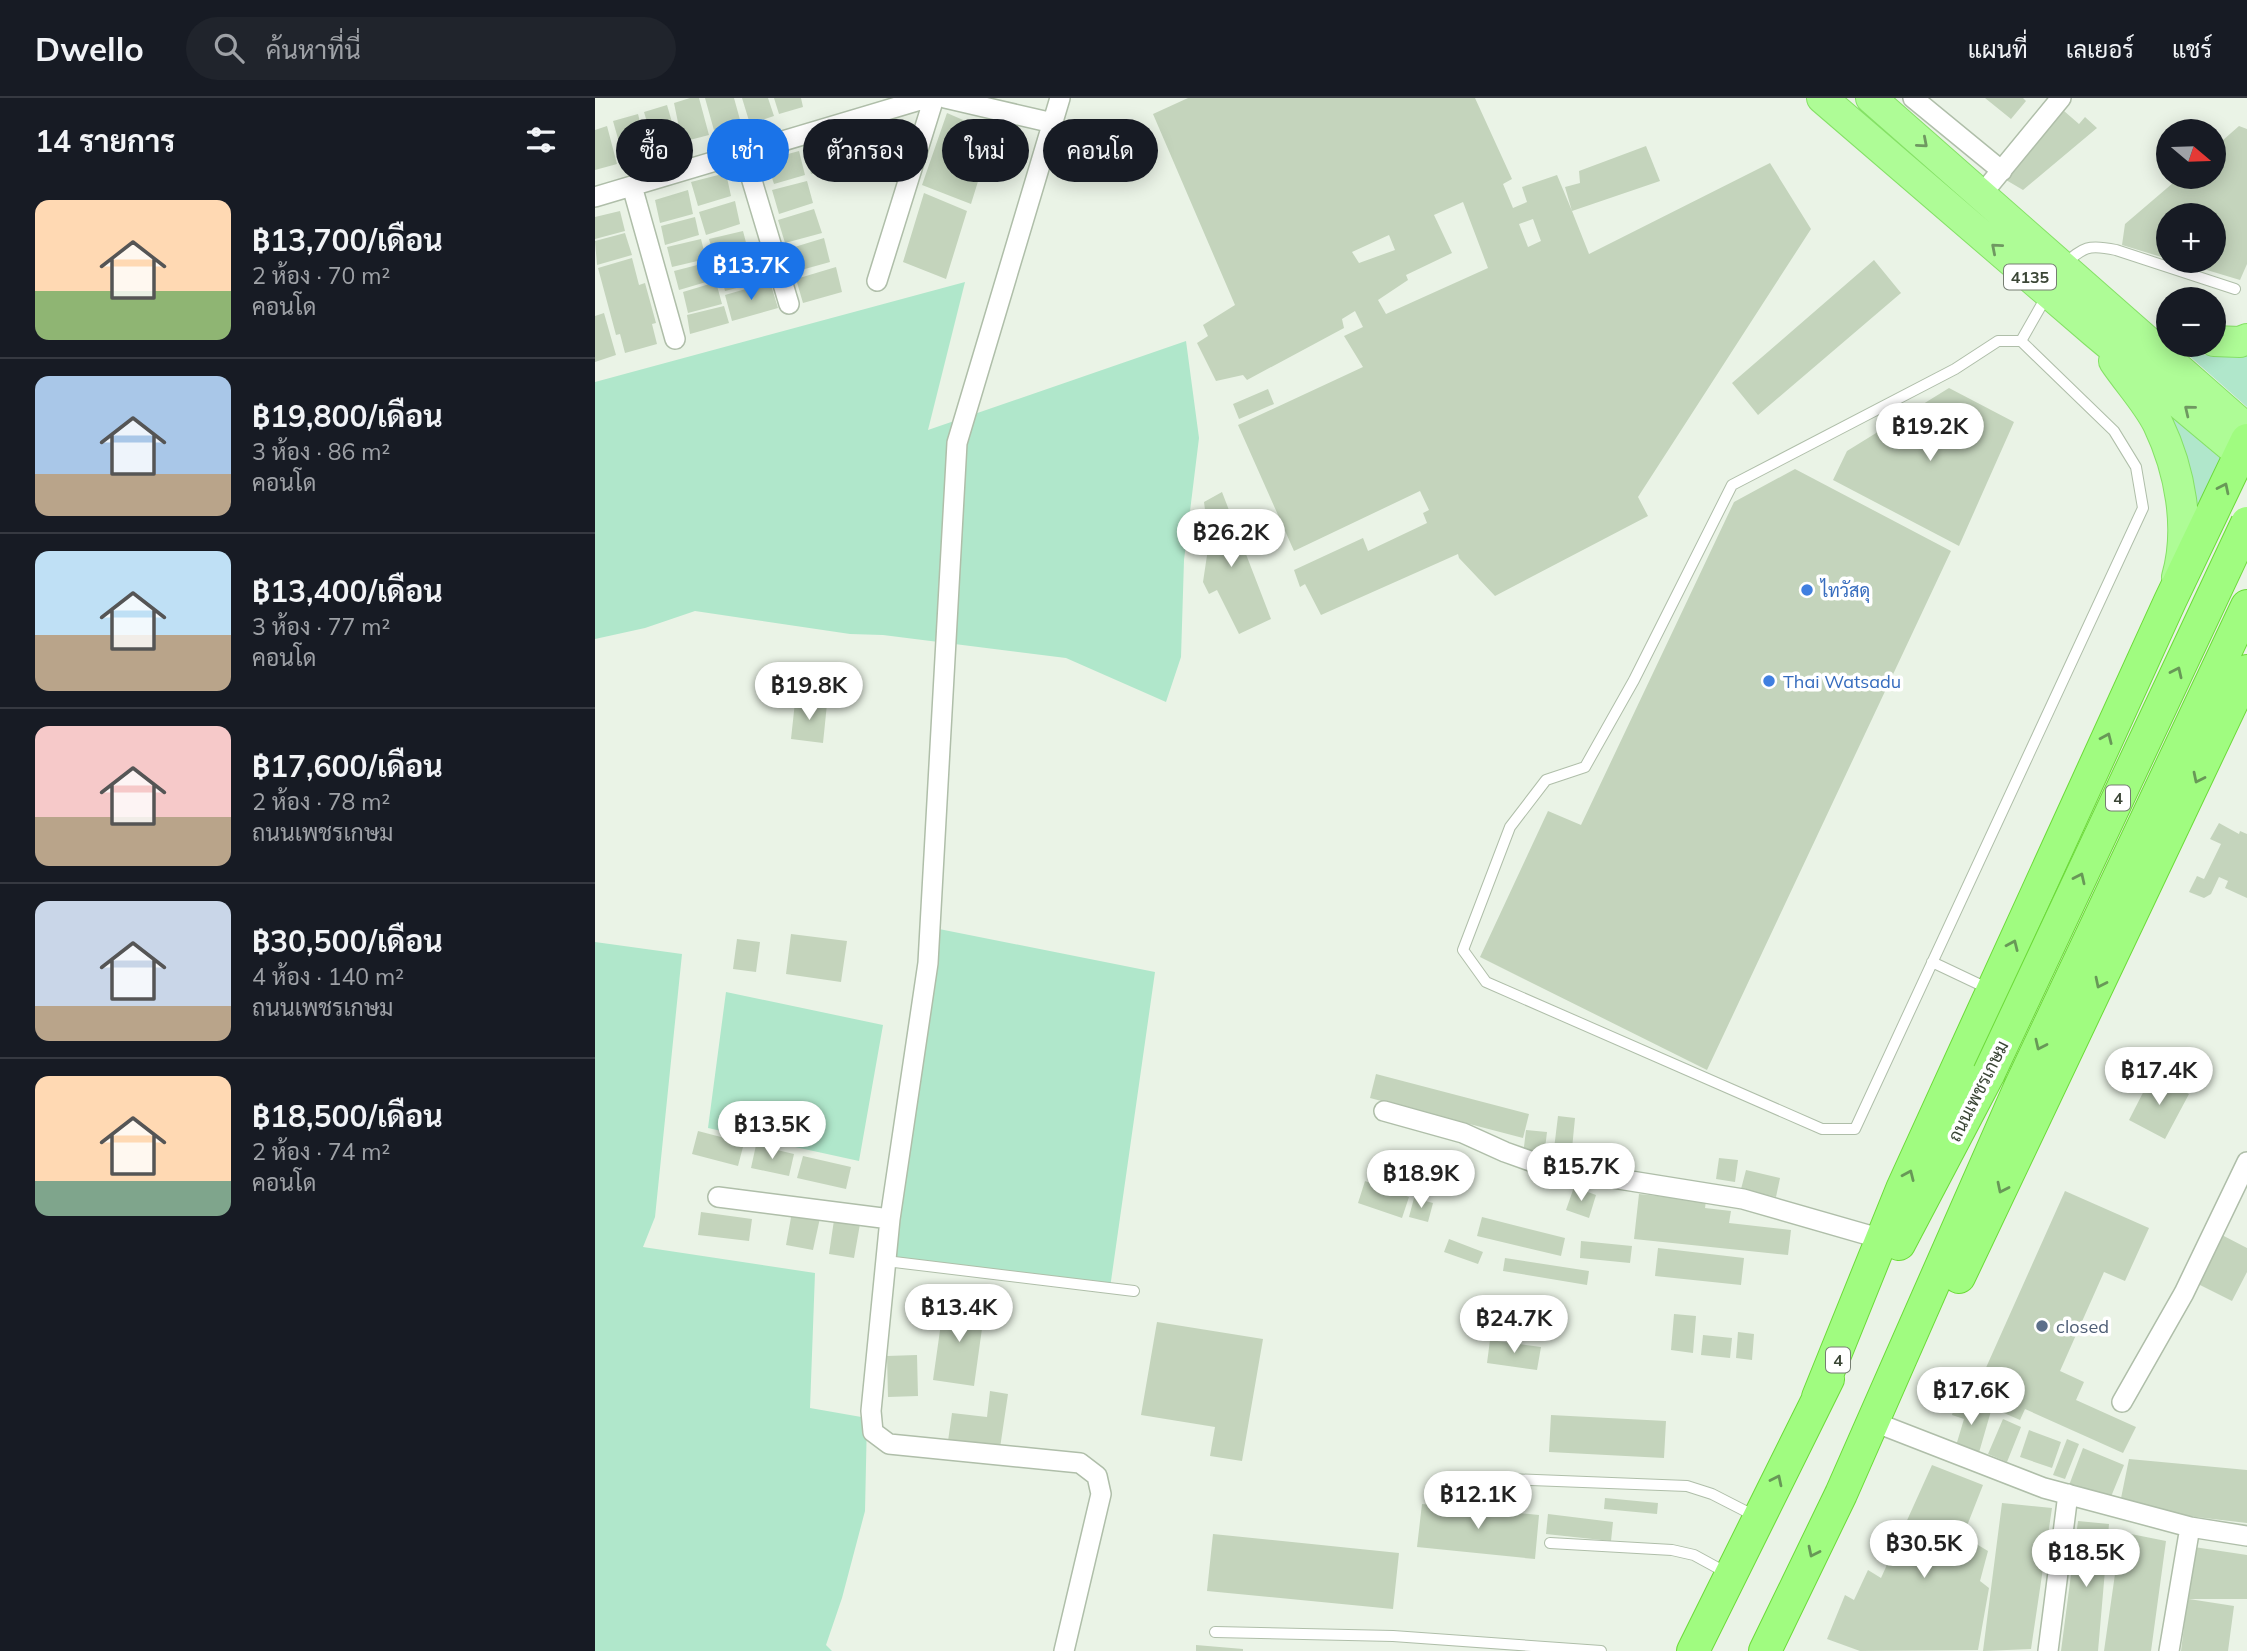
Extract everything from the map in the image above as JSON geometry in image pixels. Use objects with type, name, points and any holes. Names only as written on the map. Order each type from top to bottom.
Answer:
[{"type":"highway","points":[[1818,1397],[1902,1189],[2170,601],[2245,446]]},
{"type":"highway","name":"ถนนเพชรเกษม","points":[[1693,1651],[1818,1397],[1989,1073],[2247,523]]},
{"type":"highway","points":[[2194,551],[2208,541],[2235,539],[2247,542]]},
{"type":"highway","name":"ถนนเพชรเกษม","points":[[1766,1651],[1841,1493],[2020,1087],[2247,606]]},
{"type":"highway","points":[[1841,1493],[1887,1427],[2247,671]]},
{"type":"main road","name":"4135","points":[[1822,98],[2094,332],[2245,446]]},
{"type":"main road","name":"4135","points":[[1884,102],[1982,194],[2105,303],[2245,446]]},
{"type":"main road","points":[[2105,303],[2156,326]]},
{"type":"main road","points":[[2094,332],[2157,422],[2175,467],[2182,516],[2182,560],[2170,601]]},
{"type":"main road","points":[[2226,341],[2240,342],[2247,339]]},
{"type":"main road","points":[[2214,743],[2247,690]]},
{"type":"street","points":[[789,140],[927,98]]},
{"type":"street","points":[[877,281],[934,98]]},
{"type":"street","points":[[945,98],[1043,121]]},
{"type":"street","points":[[1054,119],[1060,98]]},
{"type":"street","points":[[1913,98],[2002,171]]},
{"type":"street","points":[[1982,194],[2061,98]]},
{"type":"street","points":[[1043,156],[957,443],[927,963],[890,1219],[871,1411],[873,1432],[889,1444],[1080,1463],[1097,1475],[1101,1494],[1064,1651]]},
{"type":"street","points":[[595,197],[707,165]]},
{"type":"street","points":[[752,182],[789,304]]},
{"type":"street","points":[[632,186],[675,339]]},
{"type":"street","points":[[1384,1111],[1463,1133],[1504,1152],[1550,1168],[1743,1199],[1882,1239]]},
{"type":"street","points":[[2122,1402],[2184,1293],[2247,1162]]},
{"type":"street","points":[[718,1198],[890,1219]]},
{"type":"street","points":[[1887,1427],[2044,1488],[2190,1527],[2247,1536]]},
{"type":"street","points":[[2048,1651],[2068,1494]]},
{"type":"street","points":[[2169,1651],[2190,1527]]},
{"type":"lane","points":[[2062,265],[2082,249],[2096,246],[2235,289]]},
{"type":"lane","points":[[2021,341],[2048,293]]},
{"type":"lane","points":[[1998,341],[2021,341],[2114,431],[2136,467],[2143,508],[1855,1129],[1822,1129],[1486,982],[1463,950],[1510,827],[1546,780],[1585,767],[1634,680],[1732,485],[1955,369],[1998,341]]},
{"type":"lane","points":[[1932,962],[1993,990]]},
{"type":"lane","points":[[886,1261],[1135,1291]]},
{"type":"lane","points":[[1457,1477],[1686,1486],[1712,1494],[1759,1518]]},
{"type":"lane","points":[[1550,1543],[1679,1551],[1694,1555],[1731,1574]]},
{"type":"lane","points":[[1215,1632],[1393,1636],[1601,1651]]},
{"type":"green space","points":[[965,282],[928,430],[1186,341],[1199,438],[1184,560],[1181,657],[1166,702],[1066,658],[883,635],[850,634],[695,611],[645,628],[595,639],[595,382]]},
{"type":"green space","points":[[2247,354],[2247,407],[2191,357]]},
{"type":"green space","points":[[2160,407],[2225,462],[2196,519]]},
{"type":"green space","points":[[929,927],[1155,972],[1110,1288],[886,1261]]},
{"type":"green space","points":[[595,942],[682,954],[655,1217],[643,1247],[815,1273],[810,1408],[867,1418],[865,1511],[842,1598],[826,1645],[832,1651],[595,1651]]},
{"type":"green space","points":[[726,992],[883,1025],[859,1161],[708,1128]]},
{"type":"building","points":[[699,98],[707,136],[693,139],[693,119],[677,119],[674,103]]},
{"type":"building","points":[[705,98],[734,98],[740,119],[711,119]]},
{"type":"building","points":[[742,98],[768,98],[774,116],[748,119]]},
{"type":"building","points":[[774,98],[801,98],[803,107],[779,114]]},
{"type":"building","points":[[1188,98],[1475,98],[1512,179],[1503,184],[1513,208],[1527,202],[1522,187],[1557,175],[1589,254],[1770,163],[1811,229],[1638,497],[1648,516],[1495,596],[1458,554],[1321,615],[1305,584],[1300,587],[1294,570],[1363,538],[1368,551],[1427,523],[1423,513],[1429,510],[1420,491],[1294,551],[1238,425],[1363,367],[1344,336],[1363,327],[1355,311],[1342,319],[1344,328],[1247,380],[1243,375],[1216,381],[1197,343],[1208,336],[1203,325],[1235,305],[1158,126],[1158,119],[1153,114]],"holes":[[[1463,202],[1488,268],[1386,314],[1378,300],[1408,280],[1406,275],[1452,253],[1434,215]],[[1533,219],[1541,241],[1528,247],[1519,224]],[[1389,235],[1395,250],[1359,263],[1352,252]]]},
{"type":"building","points":[[1985,98],[2023,98],[2026,101],[2011,119]]},
{"type":"building","points":[[2056,104],[2079,124],[2085,117],[2097,128],[2023,190],[2001,177]]},
{"type":"building","points":[[667,105],[671,119],[646,119],[644,112]]},
{"type":"building","points":[[947,113],[961,119],[945,119]]},
{"type":"building","points":[[638,114],[639,119],[620,119]]},
{"type":"building","points":[[607,126],[616,164],[595,170],[595,130]]},
{"type":"building","points":[[2239,126],[2247,129],[2247,264],[2240,280],[2217,273],[2226,273],[2226,203],[2156,203],[2156,255],[2122,245],[2125,224],[2166,189],[2226,189],[2226,137]]},
{"type":"building","points":[[942,127],[942,182],[978,182],[971,204],[922,185],[923,182],[928,182],[928,168]]},
{"type":"building","points":[[1646,146],[1660,181],[1572,211],[1565,187],[1580,183],[1579,171]]},
{"type":"building","points":[[799,151],[803,176],[789,180],[789,154]]},
{"type":"building","points":[[707,178],[707,182],[728,182],[731,196],[698,206],[693,181]]},
{"type":"building","points":[[807,182],[813,203],[779,214],[772,190]]},
{"type":"building","points":[[688,190],[693,214],[660,223],[655,200]]},
{"type":"building","points":[[924,193],[967,211],[946,279],[903,262]]},
{"type":"building","points":[[735,201],[740,224],[706,235],[699,212]]},
{"type":"building","points":[[814,209],[822,233],[785,243],[778,220]]},
{"type":"building","points":[[620,211],[625,231],[595,239],[595,217]]},
{"type":"building","points":[[695,217],[699,235],[665,245],[661,226]]},
{"type":"building","points":[[743,231],[749,254],[716,263],[709,239]]},
{"type":"building","points":[[625,233],[632,255],[597,265],[595,241]]},
{"type":"building","points":[[824,238],[830,262],[794,272],[788,249]]},
{"type":"building","points":[[701,239],[706,259],[672,267],[667,247]]},
{"type":"building","points":[[753,257],[760,282],[725,291],[719,267]]},
{"type":"building","points":[[632,258],[639,285],[645,283],[656,323],[652,324],[657,344],[625,353],[620,334],[616,335],[598,268]]},
{"type":"building","points":[[1874,260],[1901,293],[1758,415],[1732,383]]},
{"type":"building","points":[[709,262],[713,280],[679,290],[674,271]]},
{"type":"building","points":[[836,267],[842,292],[803,303],[796,279]]},
{"type":"building","points":[[716,282],[722,304],[688,313],[683,292]]},
{"type":"building","points":[[770,282],[778,308],[732,321],[725,295]]},
{"type":"building","points":[[724,306],[729,323],[690,334],[687,315]]},
{"type":"building","points":[[604,313],[616,355],[595,362],[595,316]]},
{"type":"building","points":[[1949,388],[2014,422],[1959,546],[1833,480],[1847,451]]},
{"type":"building","points":[[1268,389],[1274,404],[1239,419],[1233,404]]},
{"type":"building","name":"Thai Watsadu","points":[[1795,469],[1951,551],[1707,1070],[1480,957],[1548,811],[1581,825],[1734,502]]},
{"type":"building","points":[[1222,492],[1271,619],[1239,634],[1217,590],[1209,594],[1203,582],[1209,542],[1204,502]]},
{"type":"building","points":[[795,702],[827,704],[823,743],[791,739]]},
{"type":"building","points":[[2219,823],[2239,834],[2240,831],[2247,834],[2247,898],[2225,888],[2228,881],[2219,877],[2211,894],[2204,898],[2189,892],[2197,876],[2204,879],[2221,844],[2210,839]]},
{"type":"building","points":[[791,934],[847,941],[841,982],[786,974]]},
{"type":"building","points":[[737,939],[760,942],[756,972],[733,969]]},
{"type":"building","points":[[1376,1074],[1529,1114],[1523,1138],[1370,1098]]},
{"type":"building","points":[[2152,1075],[2189,1094],[2165,1139],[2129,1120]]},
{"type":"building","points":[[1558,1116],[1575,1118],[1571,1159],[1553,1157]]},
{"type":"building","points":[[1526,1130],[1547,1132],[1544,1157],[1523,1155]]},
{"type":"building","points":[[698,1131],[744,1143],[738,1166],[692,1154]]},
{"type":"building","points":[[756,1145],[794,1154],[789,1176],[751,1168]]},
{"type":"building","points":[[803,1156],[851,1167],[846,1189],[797,1178]]},
{"type":"building","points":[[1719,1158],[1738,1160],[1735,1182],[1716,1179]]},
{"type":"building","points":[[1746,1170],[1780,1178],[1776,1197],[1741,1189]]},
{"type":"building","points":[[1365,1181],[1409,1197],[1402,1218],[1358,1203]]},
{"type":"building","points":[[1574,1187],[1596,1195],[1589,1218],[1566,1210]]},
{"type":"building","name":"closed","points":[[2065,1191],[2149,1228],[2125,1281],[2104,1272],[2060,1371],[2084,1382],[2076,1400],[2136,1427],[2123,1453],[2025,1409],[2020,1420],[1972,1399]]},
{"type":"building","points":[[1639,1194],[1706,1201],[1705,1208],[1731,1211],[1729,1223],[1791,1230],[1788,1255],[1634,1239]]},
{"type":"building","points":[[1414,1198],[1433,1203],[1428,1222],[1409,1217]]},
{"type":"building","points":[[701,1212],[752,1219],[749,1241],[698,1235]]},
{"type":"building","points":[[792,1212],[820,1218],[813,1250],[786,1245]]},
{"type":"building","points":[[1482,1217],[1565,1238],[1561,1256],[1477,1236]]},
{"type":"building","points":[[834,1220],[860,1224],[854,1258],[829,1254]]},
{"type":"building","points":[[2220,1234],[2247,1248],[2247,1272],[2232,1301],[2196,1283]]},
{"type":"building","points":[[1449,1239],[1483,1252],[1478,1264],[1444,1252]]},
{"type":"building","points":[[1581,1241],[1632,1246],[1630,1263],[1580,1258]]},
{"type":"building","points":[[1658,1248],[1744,1258],[1741,1285],[1655,1276]]},
{"type":"building","points":[[1505,1258],[1589,1271],[1587,1285],[1503,1271]]},
{"type":"building","points":[[944,1302],[985,1307],[974,1386],[933,1380]]},
{"type":"building","points":[[1674,1314],[1696,1316],[1693,1353],[1671,1350]]},
{"type":"building","points":[[1157,1322],[1263,1339],[1242,1461],[1210,1456],[1215,1427],[1141,1415]]},
{"type":"building","points":[[1738,1332],[1754,1334],[1752,1360],[1736,1358]]},
{"type":"building","points":[[1703,1335],[1732,1338],[1730,1358],[1701,1355]]},
{"type":"building","points":[[1490,1340],[1541,1347],[1537,1370],[1487,1363]]},
{"type":"building","points":[[917,1355],[918,1396],[888,1397],[887,1356]]},
{"type":"building","points":[[990,1391],[1008,1394],[1000,1448],[948,1441],[952,1413],[987,1417]]},
{"type":"building","points":[[1956,1401],[1991,1411],[1978,1456],[1955,1449],[1964,1419],[1952,1415]]},
{"type":"building","points":[[1551,1415],[1666,1421],[1664,1458],[1549,1452]]},
{"type":"building","points":[[2003,1419],[2021,1427],[2007,1462],[1988,1454]]},
{"type":"building","points":[[2029,1430],[2061,1442],[2052,1468],[2020,1457]]},
{"type":"building","points":[[2067,1439],[2079,1444],[2065,1479],[2053,1475]]},
{"type":"building","points":[[2083,1448],[2124,1465],[2108,1504],[2068,1488]]},
{"type":"building","points":[[2129,1459],[2247,1470],[2247,1523],[2119,1508]]},
{"type":"building","points":[[1932,1465],[1983,1485],[1963,1536],[1988,1551],[1980,1581],[1989,1588],[1978,1650],[1860,1651],[1827,1639],[1845,1595],[1854,1600],[1868,1570],[1881,1578]]},
{"type":"building","points":[[1605,1498],[1658,1503],[1657,1514],[1604,1509]]},
{"type":"building","points":[[2002,1503],[2052,1508],[2031,1649],[1983,1651]]},
{"type":"building","points":[[1422,1504],[1539,1515],[1535,1559],[1417,1547]]},
{"type":"building","points":[[1548,1514],[1613,1522],[1611,1541],[1546,1534]]},
{"type":"building","points":[[2078,1521],[2109,1524],[2098,1651],[2061,1651]]},
{"type":"building","points":[[2121,1532],[2166,1541],[2151,1651],[2104,1651]]},
{"type":"building","points":[[1213,1534],[1399,1553],[1393,1609],[1207,1591]]},
{"type":"building","points":[[2194,1547],[2247,1555],[2247,1599],[2189,1599],[2234,1606],[2228,1651],[2181,1651]]},
{"type":"building","points":[[1196,1645],[1243,1649],[1243,1651],[1196,1651]]},
{"type":"place","name":"ไทวัสดุ","points":[[1807,590]]},
{"type":"place","name":"Thai Watsadu","points":[[1769,681]]},
{"type":"place","name":"closed","points":[[2042,1326]]}]
